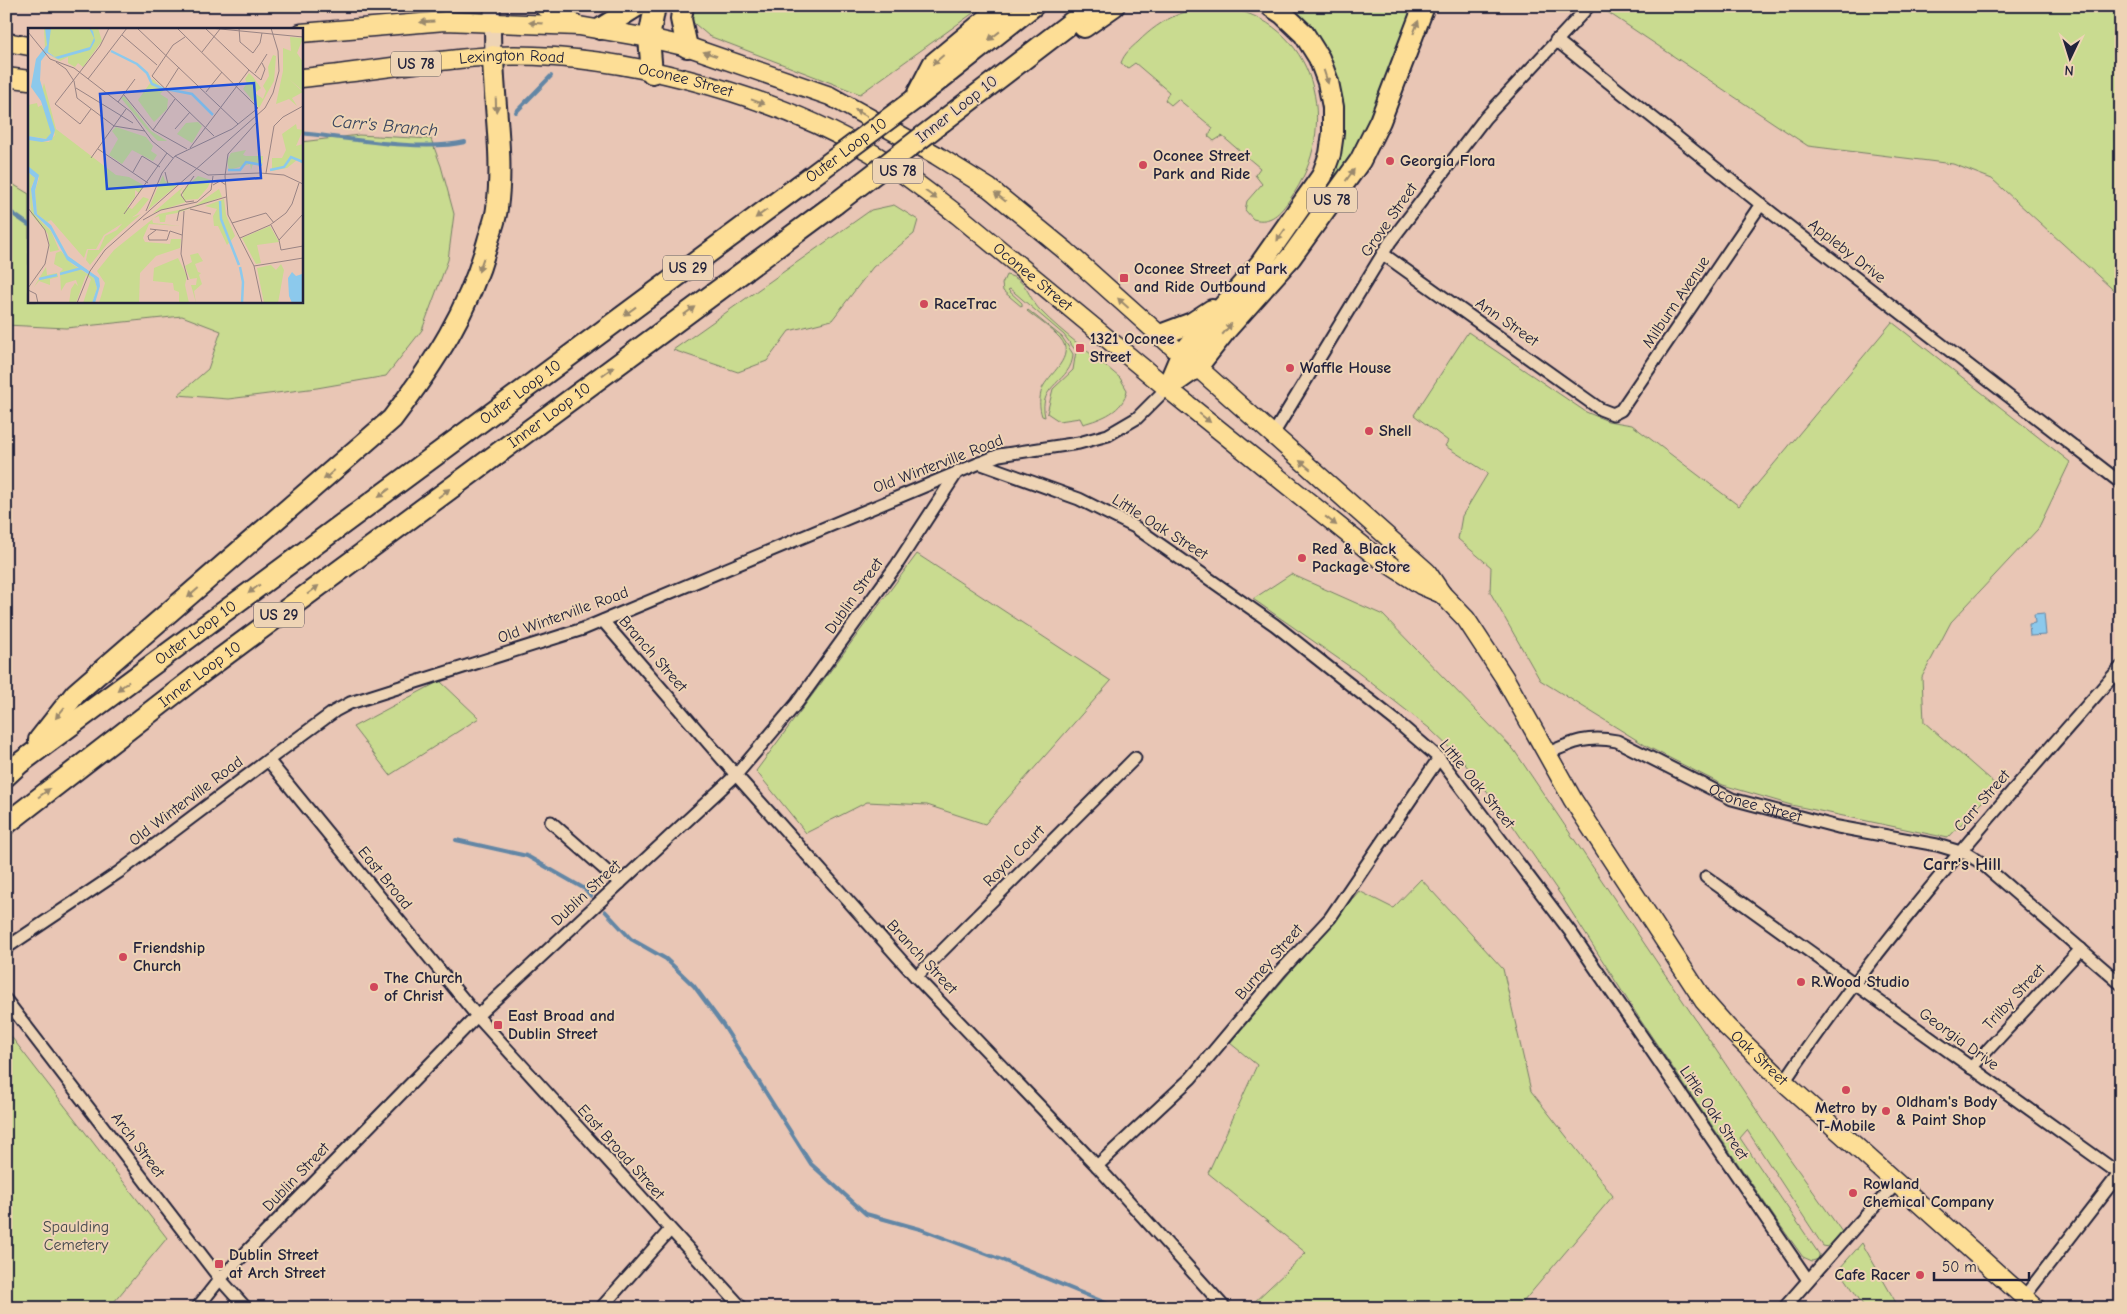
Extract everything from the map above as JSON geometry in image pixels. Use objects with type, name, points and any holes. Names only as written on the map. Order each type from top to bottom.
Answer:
[{"type":"highway","points":[[600,29],[637,6]]},
{"type":"highway","points":[[652,73],[650,38],[655,6]]},
{"type":"highway","points":[[683,6],[681,19],[687,47]]},
{"type":"highway","points":[[914,99],[932,64],[1003,6]]},
{"type":"highway","name":"Outer Loop 10","points":[[13,769],[800,185],[1033,6]]},
{"type":"highway","name":"Inner Loop 10","points":[[6,824],[197,676],[834,204],[1093,6]]},
{"type":"highway","points":[[1045,42],[1079,30],[1114,6]]},
{"type":"highway","points":[[1189,361],[1229,300],[1261,263],[1322,176],[1332,140],[1333,107],[1328,82],[1319,58],[1304,34],[1283,14],[1271,6]]},
{"type":"highway","name":"US 78","points":[[1167,388],[1189,361],[1226,330],[1291,258],[1360,161],[1380,120],[1424,6]]},
{"type":"highway","points":[[13,769],[76,694],[392,419],[431,368],[454,328],[482,264],[497,209],[498,176],[493,56]]},
{"type":"highway","points":[[1160,335],[1192,323],[1229,300]]},
{"type":"main road","points":[[543,6],[579,26]]},
{"type":"main road","points":[[493,14],[493,56]]},
{"type":"main road","points":[[302,32],[426,22],[493,14],[600,29]]},
{"type":"main road","name":"Oconee Street","points":[[600,29],[687,47],[830,96],[975,178],[1066,251],[1272,436],[1428,572],[1442,594],[1466,619],[1504,677],[1546,754]]},
{"type":"main road","points":[[6,42],[28,46]]},
{"type":"main road","name":"Lexington Road","points":[[302,78],[493,56],[575,60]]},
{"type":"main road","name":"Oconee Street","points":[[575,60],[652,73],[726,90],[798,116],[870,152],[960,216],[1167,388],[1373,554],[1421,585],[1442,594]]},
{"type":"main road","points":[[6,77],[28,80]]},
{"type":"main road","name":"Oak Street","points":[[1546,754],[1578,808],[1704,1000],[1726,1027],[1784,1082],[2030,1302]]},
{"type":"street","name":"Grove Street","points":[[1272,436],[1383,254],[1485,118],[1589,6]]},
{"type":"street","name":"Appleby Drive","points":[[1556,40],[1761,204],[2121,484]]},
{"type":"street","name":"Milburn Avenue","points":[[1613,414],[1621,410],[1653,365],[1761,204]]},
{"type":"street","name":"Ann Street","points":[[1383,254],[1600,408],[1613,414]]},
{"type":"street","name":"Old Winterville Road","points":[[6,948],[119,872],[268,760],[335,711],[350,703],[603,621],[979,463],[1011,452],[1079,443],[1108,435],[1136,418],[1167,388]]},
{"type":"street","name":"Little Oak Street","points":[[979,463],[1079,499],[1135,527],[1275,625],[1396,721],[1439,758],[1572,934],[1808,1280]]},
{"type":"street","name":"Dublin Street","points":[[197,1308],[220,1279],[477,1016],[736,775],[797,704],[896,566],[958,471]]},
{"type":"street","name":"Branch Street","points":[[603,621],[736,775],[916,977],[1097,1166],[1225,1308]]},
{"type":"street","name":"Carr Street","points":[[1784,1082],[1893,932],[1959,852],[2121,667]]},
{"type":"street","name":"Oconee Street","points":[[1546,754],[1574,741],[1598,737],[1617,741],[1690,780],[1732,799],[1838,827],[1904,838],[1967,854],[1980,862],[2121,984]]},
{"type":"street","name":"Royal Court","points":[[916,977],[1135,758]]},
{"type":"street","name":"Burney Street","points":[[1097,1166],[1191,1078],[1281,971],[1330,918],[1439,758]]},
{"type":"street","name":"East Broad","points":[[268,760],[477,1016]]},
{"type":"street","points":[[551,822],[620,883]]},
{"type":"street","name":"Georgia Drive","points":[[1706,877],[2120,1175]]},
{"type":"street","name":"Trilby Street","points":[[1971,1068],[2081,949]]},
{"type":"street","name":"Arch Street","points":[[6,1000],[220,1279],[246,1308]]},
{"type":"street","name":"East Broad Street","points":[[477,1016],[742,1308]]},
{"type":"street","points":[[2030,1302],[2120,1175]]},
{"type":"street","points":[[1784,1308],[1897,1183]]},
{"type":"street","points":[[601,1308],[670,1230]]},
{"type":"green space","points":[[692,6],[983,6],[860,94],[709,36],[689,19]]},
{"type":"green space","points":[[1280,6],[1419,6],[1374,120],[1333,191],[1325,187],[1340,99]]},
{"type":"green space","points":[[1606,6],[2121,6],[2121,297],[1992,179],[1953,164],[1808,146],[1603,9]]},
{"type":"green space","points":[[1221,7],[1254,16],[1280,32],[1299,54],[1311,81],[1316,110],[1315,141],[1306,171],[1290,199],[1283,209],[1270,219],[1253,219],[1245,210],[1247,201],[1262,184],[1255,175],[1260,168],[1222,136],[1214,141],[1208,136],[1213,128],[1178,99],[1171,105],[1165,100],[1169,92],[1135,63],[1128,68],[1121,63],[1133,47],[1156,26],[1166,20],[1197,9]]},
{"type":"green space","points":[[359,135],[431,139],[441,166],[454,214],[448,260],[422,330],[386,376],[317,388],[228,399],[178,395],[208,369],[221,331],[182,316],[66,328],[6,325],[6,180],[28,193],[28,302],[302,302],[302,142]]},
{"type":"green space","points":[[894,205],[918,220],[914,234],[873,267],[832,320],[789,331],[767,361],[738,372],[673,350],[871,210]]},
{"type":"green space","points":[[1006,275],[1013,277],[1023,284],[1036,305],[1049,319],[1120,378],[1127,390],[1117,409],[1104,417],[1083,424],[1080,418],[1059,421],[1047,413],[1053,389],[1073,370],[1076,351],[1064,335],[1015,293],[1010,289],[1008,290],[1022,303],[1022,307],[1003,291],[1002,284]]},
{"type":"green space","points":[[1028,310],[1062,337],[1073,354],[1067,371],[1046,397],[1044,406],[1045,417],[1042,416],[1040,409],[1041,392],[1045,383],[1063,359],[1064,345],[1056,334]]},
{"type":"green space","points":[[1892,322],[2070,462],[2038,529],[1951,622],[1922,677],[1924,722],[1997,786],[1948,838],[1791,805],[1723,785],[1648,747],[1540,680],[1490,592],[1491,567],[1458,539],[1462,516],[1488,473],[1445,446],[1448,441],[1414,415],[1468,332],[1586,412],[1608,421],[1632,425],[1739,506]]},
{"type":"green space","points":[[917,554],[1111,681],[985,824],[927,805],[867,802],[806,833],[756,771]]},
{"type":"green space","points":[[1291,574],[1383,615],[1514,750],[1778,1142],[1842,1232],[1828,1247],[1823,1246],[1747,1130],[1740,1138],[1819,1254],[1819,1259],[1812,1261],[1803,1257],[1777,1221],[1641,1021],[1562,897],[1500,807],[1460,758],[1429,728],[1356,671],[1253,599]]},
{"type":"green space","points":[[440,681],[479,718],[390,775],[353,727]]},
{"type":"green space","points":[[1421,879],[1503,969],[1531,1091],[1613,1196],[1518,1308],[1251,1308],[1250,1306],[1306,1253],[1208,1173],[1257,1065],[1230,1043],[1359,891],[1393,908]]},
{"type":"green space","name":"Spaulding Cemetery","points":[[6,1030],[167,1238],[109,1308],[6,1308]]},
{"type":"green space","points":[[1862,1243],[1899,1308],[1865,1308],[1839,1269]]},
{"type":"water","points":[[2044,613],[2046,635],[2030,636],[2029,624],[2035,623],[2034,614]]},
{"type":"waterway","name":"Carr's Branch","points":[[516,112],[551,76]]},
{"type":"waterway","name":"Carr's Branch","points":[[302,133],[407,145],[448,145],[465,142]]},
{"type":"waterway","name":"Carr's Branch","points":[[6,209],[28,224]]},
{"type":"waterway","points":[[456,840],[527,856],[585,889],[591,896]]},
{"type":"waterway","points":[[605,911],[631,939],[666,959],[694,986],[723,1025],[811,1164],[866,1214],[920,1229],[1002,1260],[1118,1308]]},
{"type":"place","name":"Georgia Flora","points":[[1390,161]]},
{"type":"place","name":"Oconee Street Park and Ride","points":[[1143,165]]},
{"type":"place","name":"Oconee Street at Park and Ride Outbound","points":[[1124,278]]},
{"type":"place","name":"RaceTrac","points":[[924,304]]},
{"type":"place","name":"1321 Oconee Street","points":[[1080,348]]},
{"type":"place","name":"Waffle House","points":[[1290,368]]},
{"type":"place","name":"Shell","points":[[1369,431]]},
{"type":"place","name":"Red & Black Package Store","points":[[1302,558]]},
{"type":"place","name":"Friendship Church","points":[[123,957]]},
{"type":"place","name":"R.Wood Studio","points":[[1801,982]]},
{"type":"place","name":"The Church of Christ","points":[[374,987]]},
{"type":"place","name":"East Broad and Dublin Street","points":[[498,1025]]},
{"type":"place","name":"Metro by T-Mobile","points":[[1846,1090]]},
{"type":"place","name":"Oldham's Body & Paint Shop","points":[[1886,1111]]},
{"type":"place","name":"Rowland Chemical Company","points":[[1853,1193]]},
{"type":"place","name":"Dublin Street at Arch Street","points":[[219,1264]]},
{"type":"place","name":"Cafe Racer","points":[[1920,1275]]},
{"type":"district","name":"Carr's Hill","points":[[1962,864]]}]
